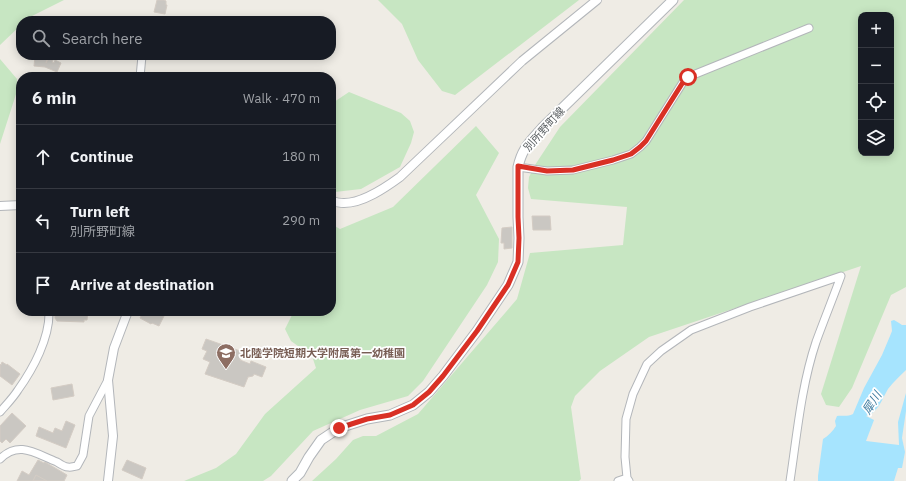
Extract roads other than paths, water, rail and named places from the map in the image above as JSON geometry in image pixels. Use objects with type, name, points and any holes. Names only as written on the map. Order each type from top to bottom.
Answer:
[{"type":"main road","name":"別所野町線","points":[[292,481],[300,473],[321,440],[339,428],[367,419],[390,415],[413,405],[429,392],[443,376],[477,331],[508,285],[518,262],[518,166],[524,148],[542,128],[672,0]]},
{"type":"street","points":[[336,202],[358,202],[384,188],[400,177],[522,61],[597,0]]},
{"type":"street","points":[[518,166],[547,171],[573,170],[631,154],[646,141],[685,79],[809,28]]},
{"type":"street","points":[[140,72],[142,60]]},
{"type":"street","points":[[0,206],[16,204]]},
{"type":"street","points":[[618,481],[628,479],[625,457],[626,418],[633,394],[647,364],[661,351],[692,330],[750,307],[841,276],[816,343],[807,376],[799,417],[790,481]]},
{"type":"street","points":[[0,412],[18,391],[31,369],[45,339],[49,316]]},
{"type":"street","points":[[108,481],[113,436],[108,380],[114,348],[126,316]]},
{"type":"street","points":[[0,459],[5,454],[15,449],[27,450],[68,467],[77,466],[83,455],[89,416],[108,380]]},
{"type":"water","name":"犀川","points":[[894,320],[902,325],[906,325],[906,370],[888,389],[877,409],[866,416],[874,420],[866,441],[899,445],[898,422],[906,393],[906,411],[902,438],[905,452],[902,468],[898,468],[894,481],[818,481],[823,439],[836,426],[835,421],[837,416],[847,416],[853,414],[864,388],[882,355],[892,331],[891,321]]},
{"type":"place","name":"北陸学院短期大学附属第一幼稚園","points":[[226,370]]}]
